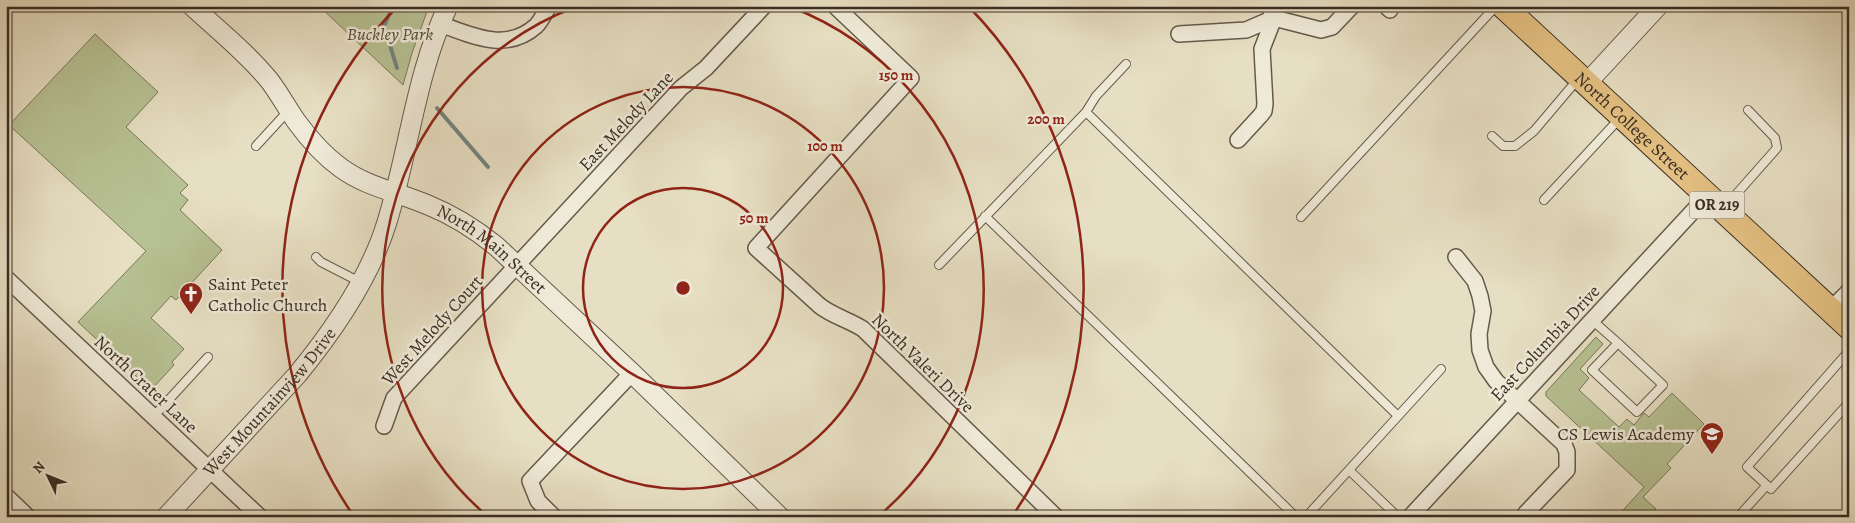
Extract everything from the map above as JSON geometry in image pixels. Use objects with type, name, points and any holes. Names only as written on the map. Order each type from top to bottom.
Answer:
[{"type":"main road","name":"North College Street","points":[[1504,6],[1849,327]]},
{"type":"street","name":"North Main Street","points":[[192,6],[269,80],[311,140],[328,158],[354,176],[395,194],[426,204],[476,230],[518,265],[780,517]]},
{"type":"street","name":"West Mountainview Drive","points":[[166,517],[297,375],[342,314],[369,267],[387,223],[415,109],[440,24],[448,6]]},
{"type":"street","points":[[440,24],[478,37],[497,41],[518,36],[536,26],[549,6]]},
{"type":"street","name":"East Melody Lane","points":[[518,265],[681,88],[706,68],[764,6]]},
{"type":"street","name":"North Valeri Drive","points":[[835,6],[911,78],[756,248],[829,313],[850,321],[863,329],[1056,517]]},
{"type":"street","points":[[1272,12],[1321,30],[1332,27],[1352,6]]},
{"type":"street","points":[[1582,80],[1658,6]]},
{"type":"street","points":[[1179,34],[1246,30],[1272,12]]},
{"type":"street","points":[[1238,140],[1264,111],[1262,49],[1272,12]]},
{"type":"street","name":"East Columbia Drive","points":[[1410,517],[1592,320],[1714,203]]},
{"type":"street","points":[[1456,257],[1474,281],[1480,296],[1483,310],[1479,334],[1480,350],[1486,367],[1496,381],[1564,444],[1568,461],[1566,470],[1526,513],[1525,517]]},
{"type":"street","name":"West Melody Court","points":[[384,426],[394,398],[518,265]]},
{"type":"street","name":"North Crater Lane","points":[[6,278],[260,517]]},
{"type":"street","points":[[1830,310],[1849,291]]},
{"type":"street","points":[[554,517],[538,501],[530,481],[632,373]]},
{"type":"street","points":[[6,496],[26,516]]},
{"type":"lane","points":[[1301,217],[1496,6]]},
{"type":"lane","points":[[939,265],[1086,112],[1096,96],[1126,64]]},
{"type":"lane","points":[[1492,136],[1503,146],[1515,146],[1534,131],[1582,80]]},
{"type":"lane","points":[[256,146],[289,110]]},
{"type":"lane","points":[[1714,203],[1777,148],[1775,138],[1748,110]]},
{"type":"lane","points":[[1086,112],[1398,416]]},
{"type":"lane","points":[[1544,200],[1621,116]]},
{"type":"lane","points":[[985,216],[1296,517]]},
{"type":"lane","points":[[316,257],[321,262],[360,282]]},
{"type":"lane","points":[[1592,320],[1618,343],[1663,385],[1637,412],[1592,370],[1618,343]]},
{"type":"lane","points":[[1849,351],[1747,466],[1771,489],[1845,407],[1849,405]]},
{"type":"lane","points":[[153,417],[208,357]]},
{"type":"lane","points":[[1306,517],[1441,369]]},
{"type":"lane","points":[[1349,470],[1398,517]]},
{"type":"lane","points":[[1738,517],[1767,485]]},
{"type":"green space","name":"Buckley Park","points":[[319,6],[429,6],[403,85]]},
{"type":"green space","points":[[95,34],[158,92],[126,127],[188,185],[180,193],[188,200],[180,210],[222,250],[176,300],[171,296],[151,318],[184,349],[172,362],[174,365],[151,390],[78,322],[146,251],[9,125]]},
{"type":"green space","points":[[1596,337],[1603,344],[1580,369],[1589,378],[1579,390],[1619,427],[1627,419],[1634,425],[1644,413],[1649,417],[1672,393],[1704,424],[1667,464],[1671,468],[1643,497],[1656,509],[1649,517],[1617,517],[1644,487],[1546,396],[1546,392]]},
{"type":"waterway","points":[[393,6],[384,26],[397,68]]},
{"type":"waterway","points":[[437,108],[488,167]]},
{"type":"place","name":"Saint Peter Catholic Church","points":[[191,315]]},
{"type":"place","name":"CS Lewis Academy","points":[[1712,455]]}]
